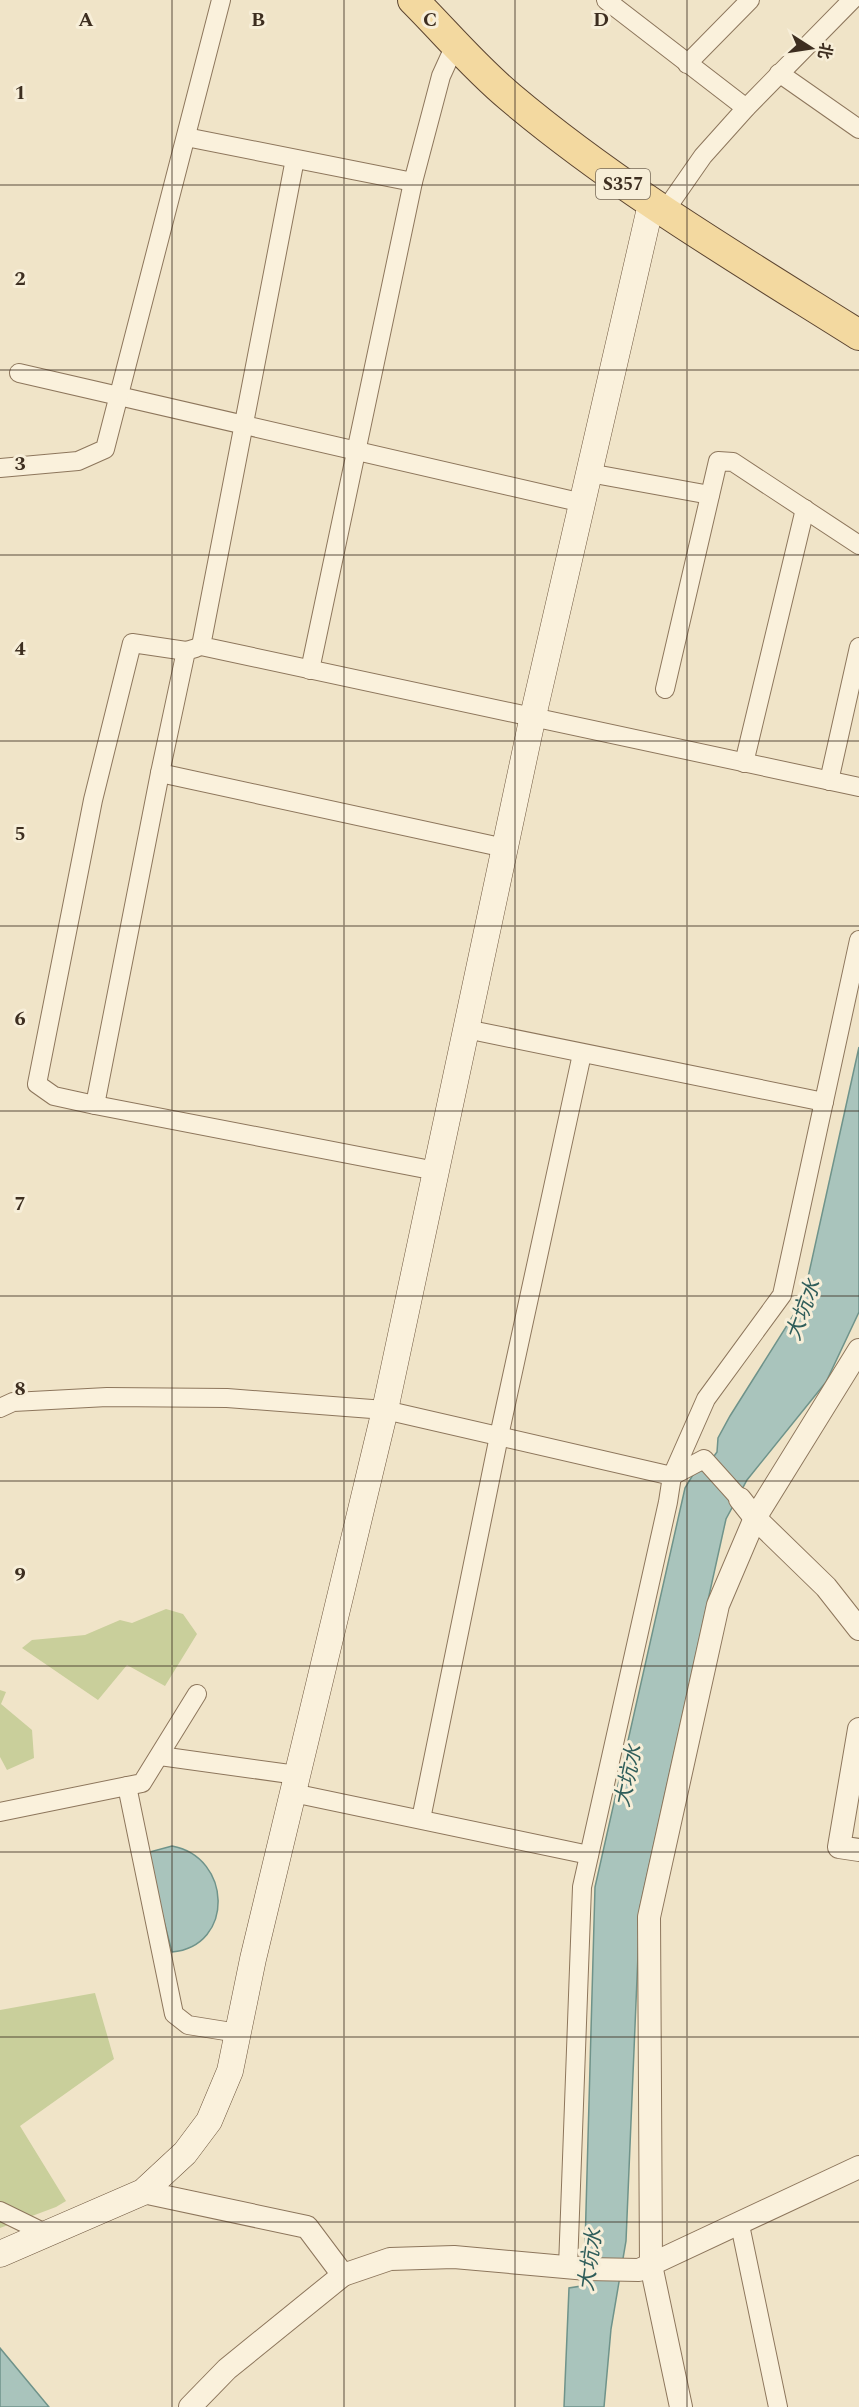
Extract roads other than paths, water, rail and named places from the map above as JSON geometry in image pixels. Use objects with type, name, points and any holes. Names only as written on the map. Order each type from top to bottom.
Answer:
[{"type":"main road","name":"S357","points":[[413,0],[508,96],[587,158],[658,208],[859,335]]},
{"type":"main road","points":[[0,2254],[142,2192],[185,2153],[209,2121],[230,2071],[295,1784],[385,1410],[533,717],[582,502],[658,208]]},
{"type":"street","points":[[0,468],[78,461],[105,449],[221,0]]},
{"type":"street","points":[[606,0],[746,108]]},
{"type":"street","points":[[687,64],[750,0]]},
{"type":"street","points":[[658,208],[746,108],[852,0]]},
{"type":"street","points":[[310,670],[413,182],[441,76],[456,43]]},
{"type":"street","points":[[779,73],[859,129]]},
{"type":"street","points":[[186,137],[413,182]]},
{"type":"street","points":[[95,1105],[160,773],[193,648],[244,425],[295,159]]},
{"type":"street","points":[[19,373],[582,502]]},
{"type":"street","points":[[665,689],[718,461],[733,462],[859,545]]},
{"type":"street","points":[[590,473],[710,495]]},
{"type":"street","points":[[744,763],[805,509]]},
{"type":"street","points":[[436,1171],[95,1105],[54,1096],[37,1084],[93,800],[132,644],[193,648],[310,670],[859,788]]},
{"type":"street","points":[[829,781],[859,647]]},
{"type":"street","points":[[160,773],[505,848]]},
{"type":"street","points":[[578,2268],[582,1887],[672,1476],[706,1399],[782,1295],[859,940]]},
{"type":"street","points":[[466,1029],[824,1102]]},
{"type":"street","points":[[421,1819],[499,1436],[582,1054]]},
{"type":"street","points":[[681,2407],[645,2268],[649,1917],[718,1605],[755,1518],[859,1350]]},
{"type":"street","points":[[4,1400],[107,1397],[227,1398],[385,1410],[672,1476],[704,1459],[755,1518],[826,1587],[859,1629]]},
{"type":"street","points":[[0,1812],[142,1783],[197,1694]]},
{"type":"street","points":[[859,1730],[839,1847],[859,1850]]},
{"type":"street","points":[[160,1756],[295,1784],[421,1819],[589,1855]]},
{"type":"street","points":[[127,1786],[174,2014],[188,2025],[238,2033]]},
{"type":"street","points":[[190,2407],[227,2369],[343,2275],[390,2259],[454,2257],[578,2268],[645,2268],[859,2167]]},
{"type":"street","points":[[142,2192],[307,2227],[343,2275]]},
{"type":"street","points":[[0,2211],[46,2234]]},
{"type":"street","points":[[740,2225],[778,2407]]},
{"type":"water","name":"大坑水","points":[[859,1047],[859,1312],[826,1382],[747,1480],[726,1519],[640,1907],[626,2241],[611,2329],[604,2407],[564,2407],[569,2288],[581,2286],[585,2246],[595,1887],[685,1488],[694,1473],[704,1470],[717,1452],[718,1438],[730,1416],[803,1300]]},
{"type":"water","points":[[172,1846],[192,1853],[206,1866],[215,1883],[218,1901],[216,1919],[207,1934],[193,1946],[172,1952],[146,1853]]},
{"type":"water","points":[[0,2348],[49,2407],[0,2407]]}]
